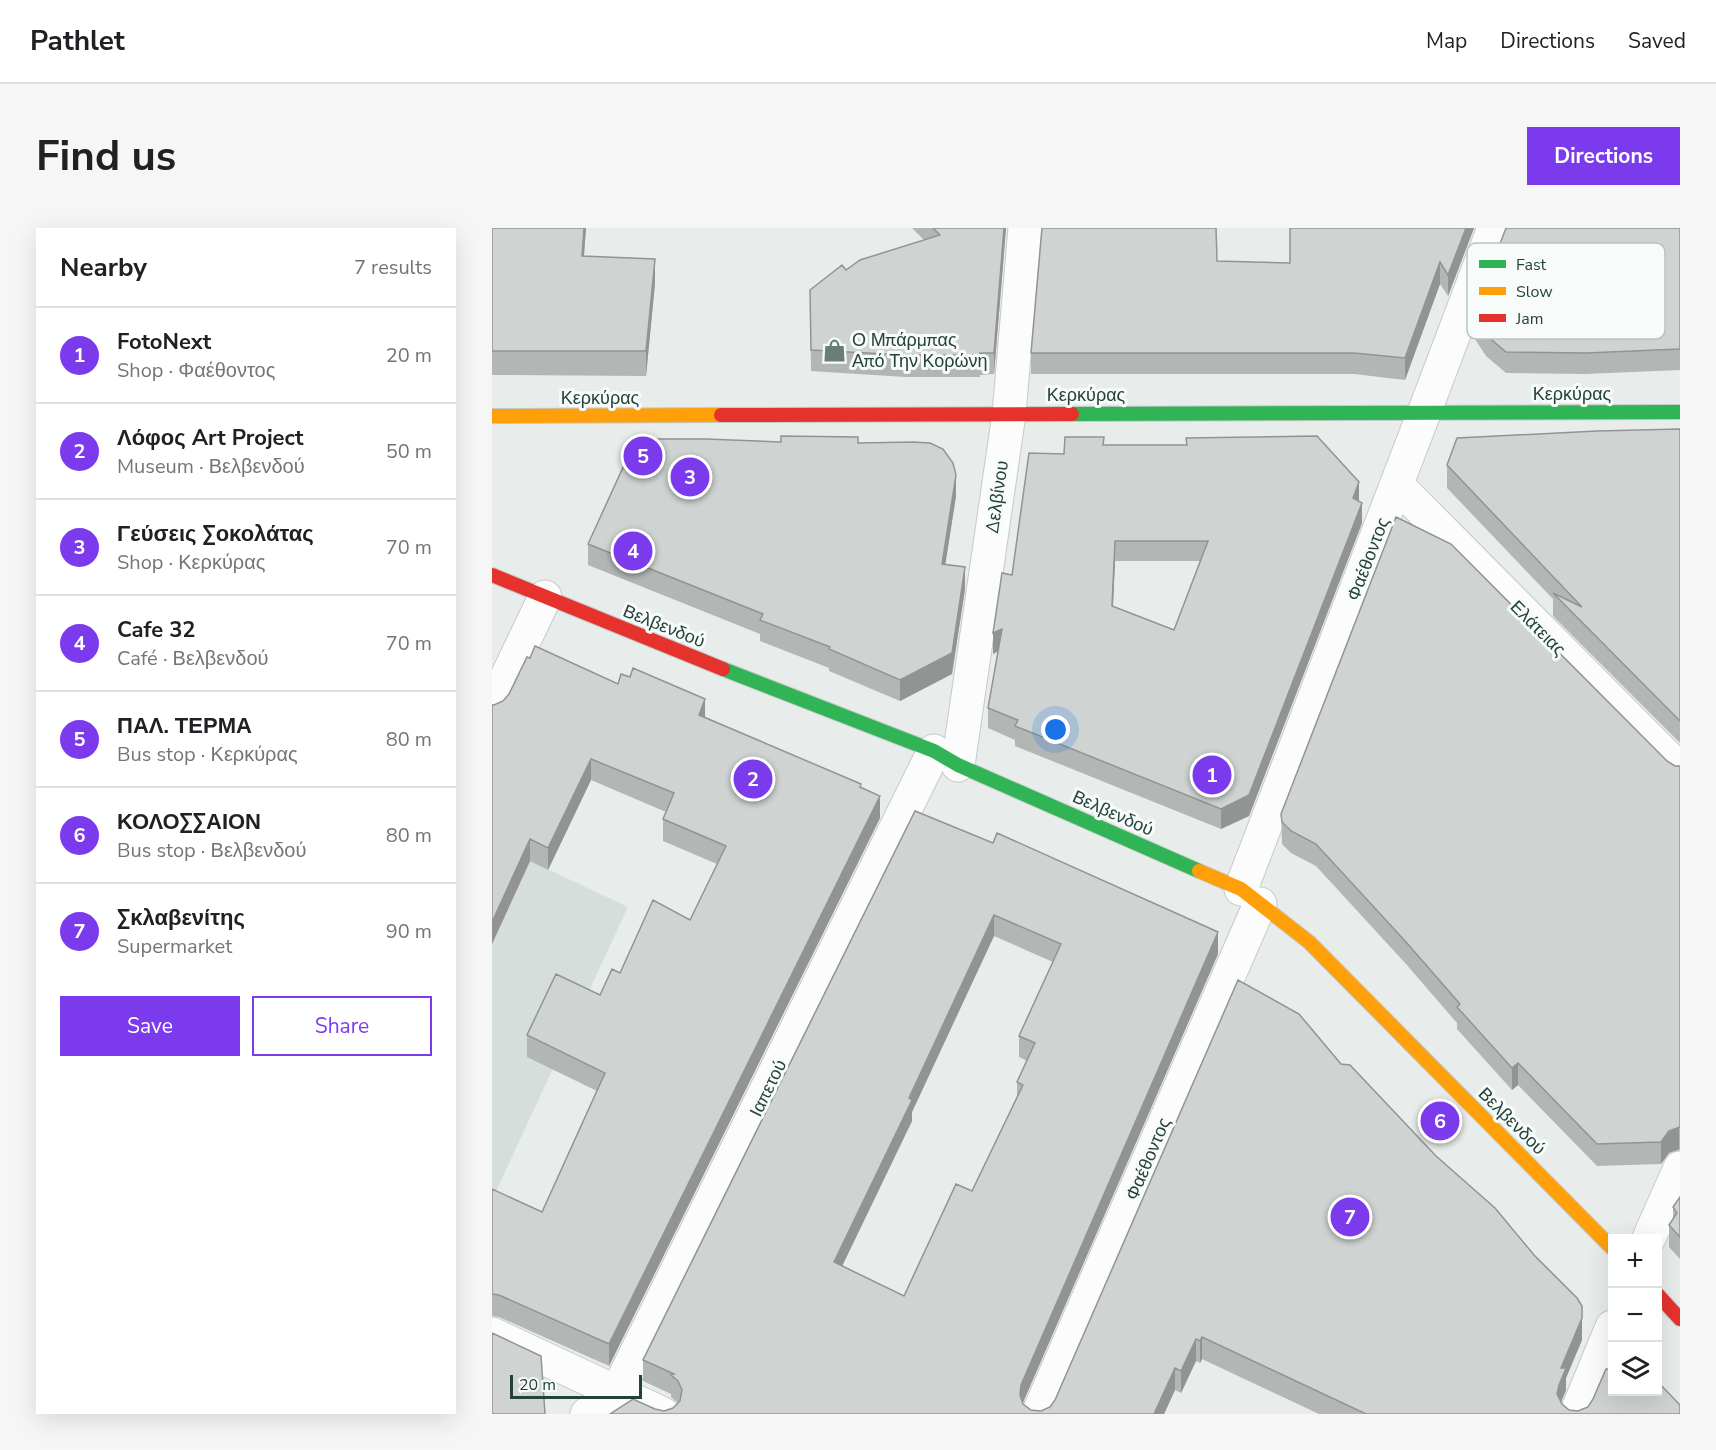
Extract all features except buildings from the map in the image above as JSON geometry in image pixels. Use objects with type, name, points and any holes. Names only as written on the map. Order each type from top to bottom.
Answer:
[{"type":"street","name":"Δελβίνου","points":[[946,758],[1009,414],[1025,228]]},
{"type":"street","name":"Φαέθοντος","points":[[1488,243],[1494,228]]},
{"type":"street","name":"Φαέθοντος","points":[[1038,1414],[1251,896],[1397,485],[1467,299]]},
{"type":"street","name":"Κερκύρας","points":[[492,416],[1680,412]]},
{"type":"street","name":"Ελάτειας","points":[[1397,485],[1680,770]]},
{"type":"street","name":"Βελβενδού","points":[[492,575],[946,758],[1251,896],[1309,942],[1608,1244]]},
{"type":"street","points":[[492,708],[545,597]]},
{"type":"street","name":"Ιαπετού","points":[[587,1414],[617,1392],[946,758]]},
{"type":"street","points":[[1651,1234],[1680,1168]]},
{"type":"street","points":[[1662,1298],[1680,1318]]},
{"type":"street","points":[[492,1334],[663,1414]]},
{"type":"street","points":[[1576,1414],[1608,1337]]},
{"type":"shaded area","points":[[492,843],[628,907],[492,1200]]},
{"type":"traffic: fast","points":[[1072,414],[1680,412]]},
{"type":"traffic: fast","points":[[723,669],[934,751],[958,765],[1199,871]]},
{"type":"traffic: slow","points":[[492,416],[721,415]]},
{"type":"traffic: slow","points":[[1199,871],[1241,889],[1309,942],[1608,1244]]},
{"type":"traffic: jam","points":[[721,415],[1072,414]]},
{"type":"traffic: jam","points":[[492,575],[723,669]]},
{"type":"traffic: jam","points":[[1662,1299],[1680,1319]]},
{"type":"place","name":"Ο Μπάρμπας Από Την Κορώνη","points":[[834,350]]},
{"type":"place","name":"ΠΑΛ. ΤΕΡΜΑ","points":[[643,456]]},
{"type":"place","name":"Γεύσεις Σοκολάτας","points":[[690,477]]},
{"type":"place","name":"Cafe 32","points":[[633,551]]},
{"type":"place","name":"FotoNext","points":[[1212,775]]},
{"type":"place","name":"Λόφος Art Project","points":[[753,779]]},
{"type":"place","name":"ΚΟΛΟΣΣΑΙΟΝ","points":[[1440,1121]]},
{"type":"place","name":"Σκλαβενίτης","points":[[1350,1217]]}]
